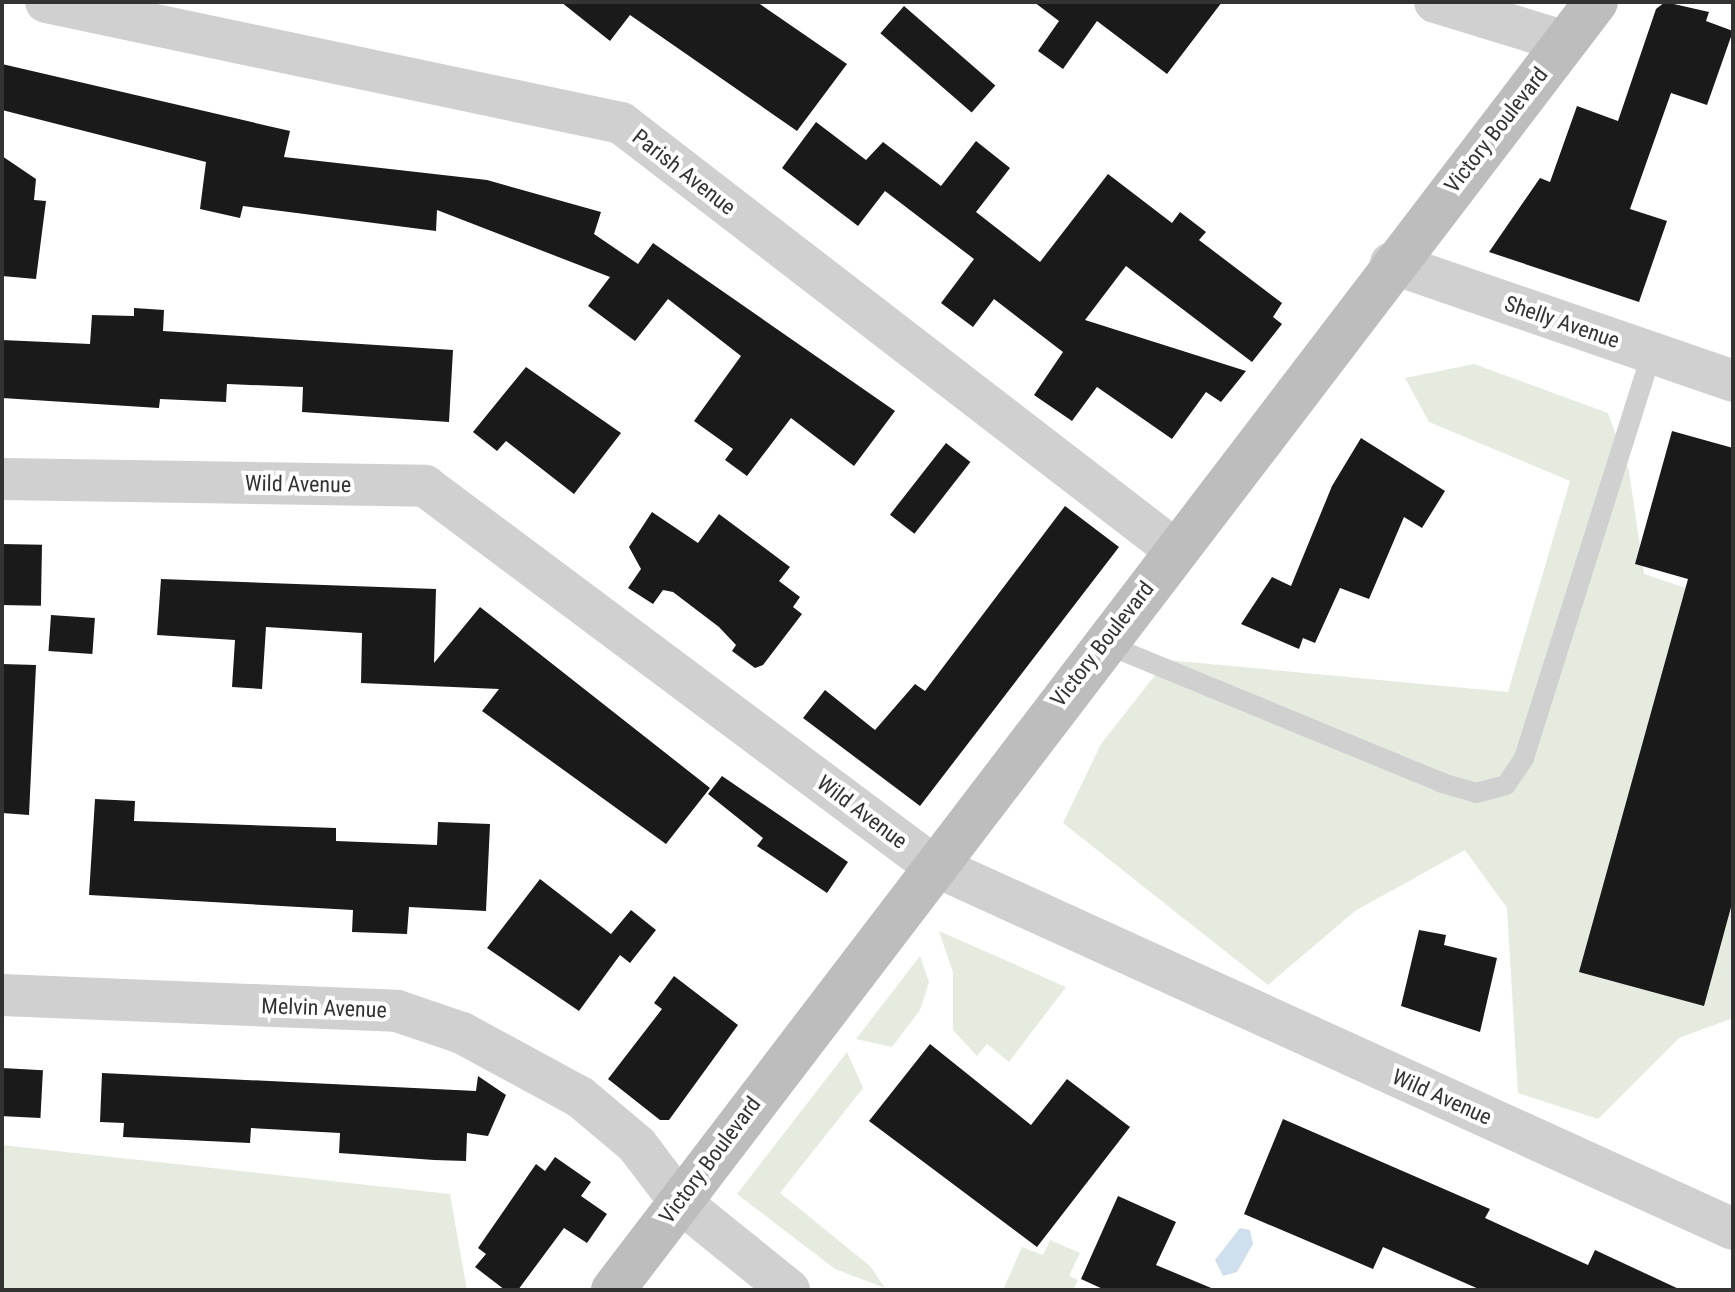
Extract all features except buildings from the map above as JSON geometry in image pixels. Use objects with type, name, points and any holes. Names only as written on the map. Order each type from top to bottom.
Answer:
[{"type":"main road","name":"Victory Boulevard","points":[[613,1290],[931,864],[1175,550],[1391,263],[1596,2]]},
{"type":"street","name":"Parish Avenue","points":[[46,2],[621,123],[1175,550]]},
{"type":"street","points":[[1435,2],[1566,42]]},
{"type":"street","name":"Shelly Avenue","points":[[1391,263],[1733,381]]},
{"type":"street","name":"Wild Avenue","points":[[2,479],[425,486],[931,864],[1733,1229]]},
{"type":"street","name":"Melvin Avenue","points":[[2,995],[397,1011],[516,1058],[580,1097],[637,1145],[680,1202],[789,1290]]},
{"type":"lane","points":[[1103,643],[1442,783],[1476,793],[1506,785],[1524,758],[1652,353]]},
{"type":"shaded area","points":[[1474,364],[1608,413],[1629,471],[1644,574],[1733,604],[1733,1018],[1679,1038],[1598,1119],[1518,1093],[1507,908],[1465,850],[1355,911],[1268,985],[1063,823],[1101,744],[1167,660],[1508,692],[1570,481],[1429,422],[1405,378]]},
{"type":"shaded area","points":[[939,931],[1066,987],[1009,1062],[987,1044],[977,1056],[953,1030],[953,972]]},
{"type":"shaded area","points":[[920,956],[929,982],[920,1010],[892,1047],[856,1039]]},
{"type":"shaded area","points":[[847,1052],[863,1088],[780,1193],[870,1266],[885,1288],[835,1269],[737,1194]]},
{"type":"shaded area","points":[[2,1145],[450,1194],[467,1290],[2,1290]]},
{"type":"shaded area","points":[[1050,1240],[1080,1253],[1069,1276],[1078,1280],[1073,1290],[1003,1290],[1022,1247],[1043,1255]]},
{"type":"water","points":[[1240,1228],[1250,1230],[1253,1244],[1237,1272],[1223,1276],[1215,1260]]}]
